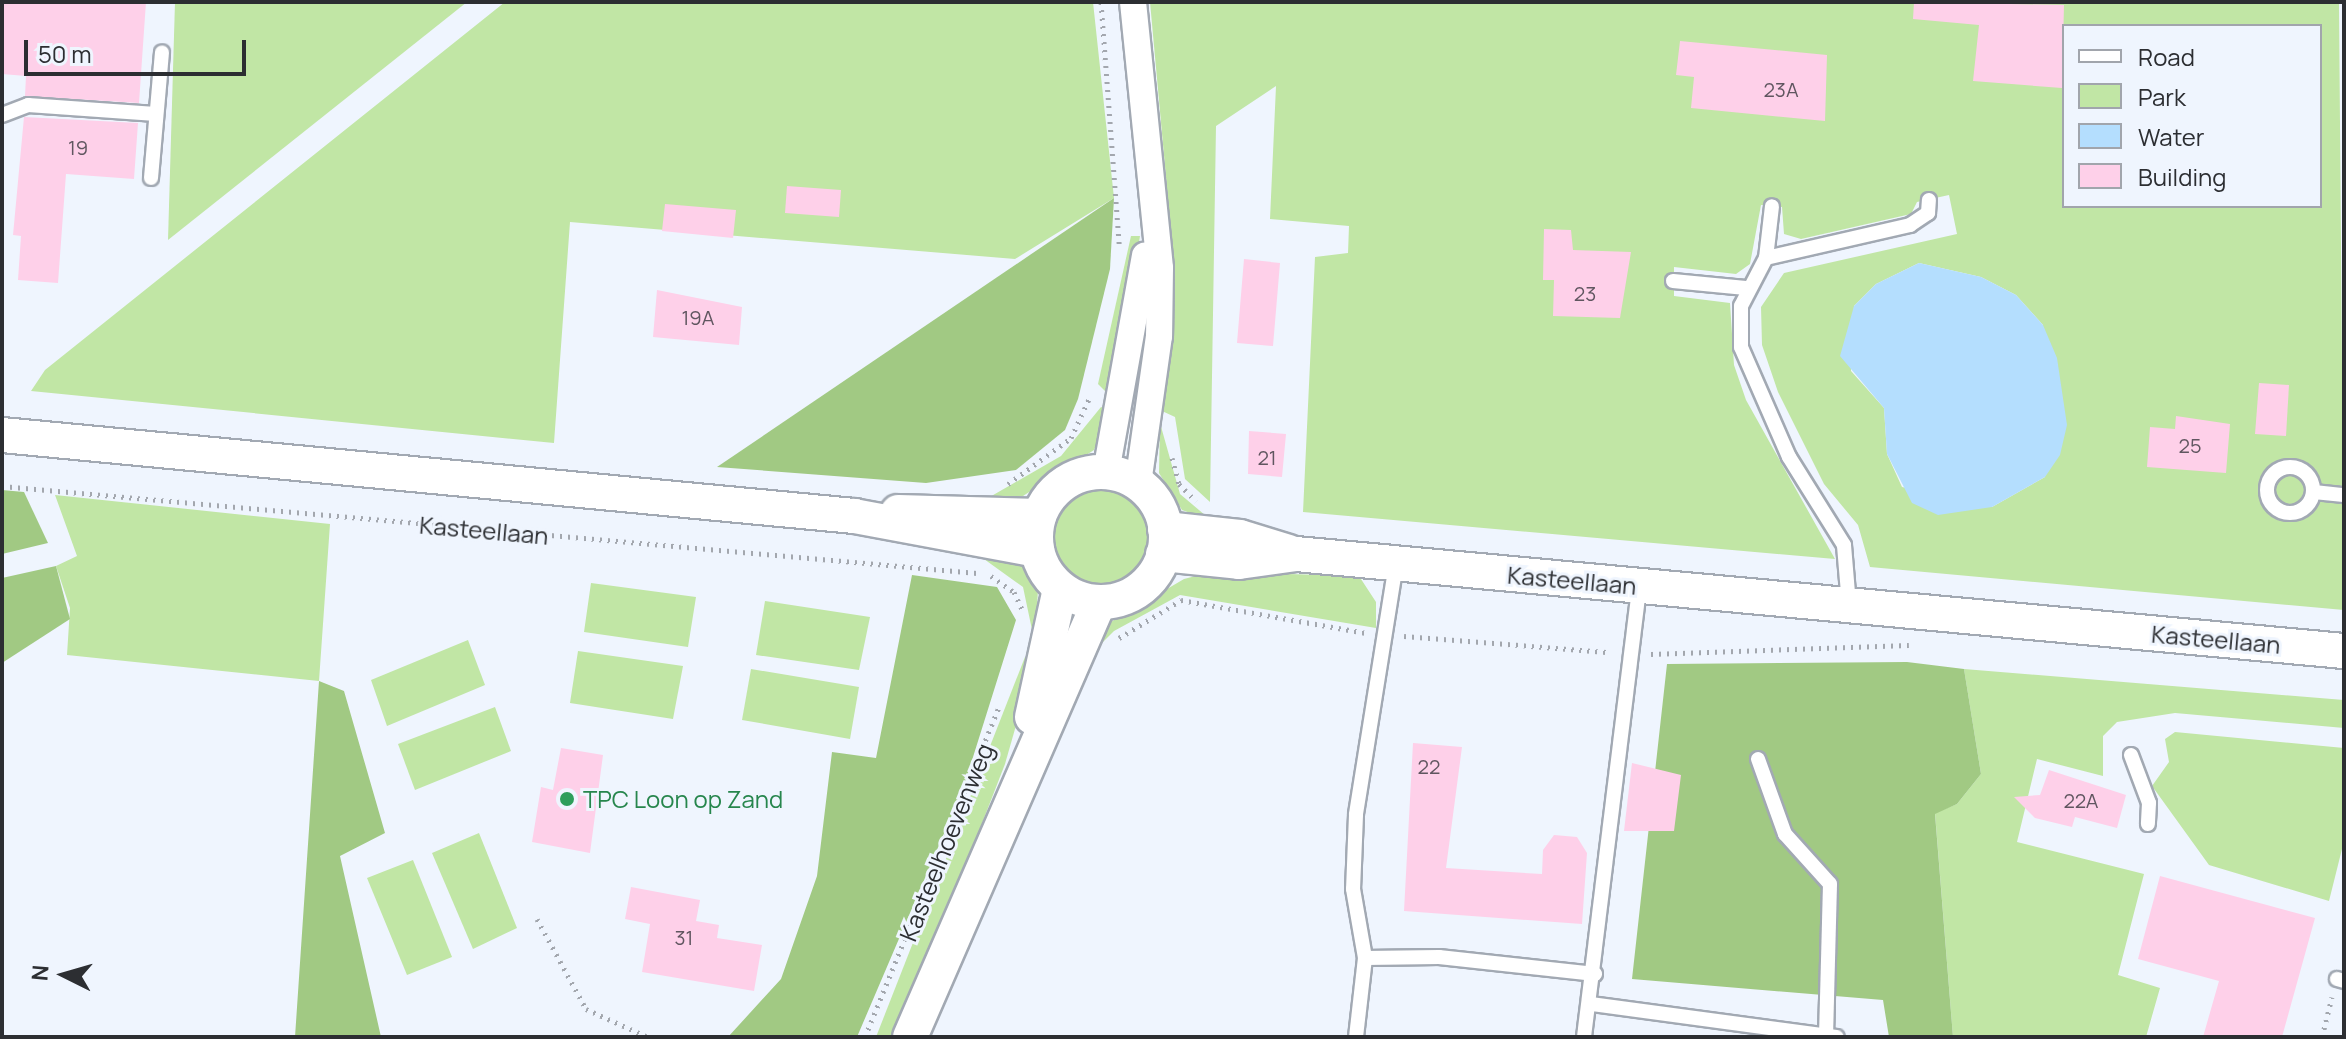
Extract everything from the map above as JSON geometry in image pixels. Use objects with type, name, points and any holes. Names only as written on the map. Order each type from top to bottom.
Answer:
[{"type":"street","points":[[1133,2],[1153,196],[1159,336],[1138,484],[1164,542],[1139,590],[1099,603],[1060,589],[1037,550],[1039,516],[1060,486],[1106,472],[1138,484]]},
{"type":"street","points":[[1106,472],[1122,405],[1153,196]]},
{"type":"street","name":"Kasteellaan","points":[[2,435],[854,516],[1037,550]]},
{"type":"street","name":"Kasteellaan","points":[[854,516],[1039,516]]},
{"type":"street","name":"Kasteellaan","points":[[1164,542],[1240,537],[1296,554],[2344,651]]},
{"type":"street","name":"Kasteelhoevenweg","points":[[1015,784],[1060,589]]},
{"type":"street","name":"Kasteelhoevenweg","points":[[910,1037],[1015,784],[1099,603]]},
{"type":"lane","points":[[151,178],[162,52]]},
{"type":"lane","points":[[2,115],[28,105],[156,114]]},
{"type":"lane","points":[[1766,258],[1910,225],[1928,213],[1929,200]]},
{"type":"lane","points":[[1772,206],[1766,258],[1746,288],[1741,347],[1789,457],[1844,545],[1849,605]]},
{"type":"lane","points":[[1673,281],[1746,288]]},
{"type":"lane","points":[[2314,492],[2344,495]]},
{"type":"lane","points":[[1356,1037],[1365,958],[1353,889],[1356,815],[1396,564]]},
{"type":"lane","points":[[1584,1037],[1592,1004],[1639,586]]},
{"type":"lane","points":[[2131,755],[2149,803],[2148,824]]},
{"type":"lane","points":[[1592,1004],[1831,1036],[1830,884],[1785,834],[1758,759]]},
{"type":"lane","points":[[1365,958],[1439,957],[1595,974]]},
{"type":"path","points":[[1101,2],[1122,219],[1118,249]]},
{"type":"path","points":[[1000,485],[1071,438],[1089,400],[1092,386]]},
{"type":"path","points":[[1089,400],[1122,405]]},
{"type":"path","points":[[1172,452],[1179,484],[1207,509]]},
{"type":"path","name":"Kasteellaan","points":[[2,486],[966,573],[1000,580],[1014,592],[1024,621]]},
{"type":"path","points":[[1110,647],[1181,600],[1386,635],[1631,654],[1924,647]]},
{"type":"path","name":"Kasteelhoevenweg","points":[[865,1037],[1004,693]]},
{"type":"path","points":[[537,919],[586,1009],[648,1037]]},
{"type":"green space","points":[[175,2],[467,2],[168,240]]},
{"type":"green space","points":[[505,2],[1093,2],[1114,198],[1015,259],[570,222],[554,443],[31,391],[45,370]]},
{"type":"green space","points":[[1150,2],[2339,2],[2344,610],[1870,567],[1858,525],[1824,484],[1778,392],[1762,345],[1761,307],[1784,273],[1957,234],[1949,195],[1917,202],[1911,214],[1801,239],[1784,234],[1782,207],[1761,205],[1750,264],[1736,274],[1674,267],[1674,296],[1730,303],[1734,365],[1746,400],[1835,559],[1303,512],[1315,257],[1348,253],[1349,226],[1270,219],[1276,86],[1216,126],[1210,502],[1185,479],[1175,417],[1162,411],[1172,243]],"holes":[[[1919,263],[1981,277],[2016,295],[2043,325],[2045,477],[1992,507],[1902,487],[1887,454],[1884,408],[1851,371],[1854,306],[1876,284]]]},
{"type":"green space","points":[[1114,198],[1110,269],[1078,399],[1065,430],[1016,470],[926,483],[717,467]]},
{"type":"green space","points":[[1131,236],[1140,236],[1113,399],[1098,384]]},
{"type":"green space","points":[[1101,407],[1111,410],[1094,450],[1023,496],[981,502],[1061,456]]},
{"type":"green space","points":[[1160,423],[1180,494],[1212,521],[1182,510],[1159,473]]},
{"type":"green space","points":[[1102,481],[1123,485],[1142,497],[1154,516],[1158,537],[1154,558],[1142,577],[1123,589],[1102,593],[1081,589],[1062,577],[1050,558],[1046,537],[1050,516],[1062,497],[1081,485]]},
{"type":"green space","points":[[2,490],[24,492],[48,543],[2,554]]},
{"type":"green space","points":[[55,495],[330,524],[319,681],[67,655],[70,608],[56,566],[77,556]]},
{"type":"green space","points":[[1002,552],[1024,566],[1038,589],[1035,644],[1023,587],[977,554]]},
{"type":"green space","points":[[56,566],[70,619],[2,663],[2,578]]},
{"type":"green space","points":[[1211,572],[1359,576],[1376,602],[1376,628],[1180,595],[1114,631],[1088,657],[1109,623],[1184,579]]},
{"type":"green space","points":[[912,575],[997,587],[1016,620],[963,789],[857,1037],[728,1037],[781,979],[817,876],[832,752],[876,758]]},
{"type":"green space","points":[[591,583],[696,597],[688,647],[584,632]]},
{"type":"green space","points":[[765,601],[870,617],[859,670],[756,655]]},
{"type":"green space","points":[[468,640],[485,685],[387,726],[371,680]]},
{"type":"green space","points":[[578,651],[683,666],[673,719],[570,703]]},
{"type":"green space","points":[[1025,657],[1035,659],[1005,764],[948,911],[893,1037],[876,1037]]},
{"type":"green space","points":[[1907,662],[1964,669],[1981,774],[1957,804],[1935,814],[1953,1037],[1889,1037],[1883,1000],[1632,979],[1667,664]]},
{"type":"green space","points":[[751,669],[859,687],[850,739],[742,720]]},
{"type":"green space","points":[[1964,669],[2344,700],[2344,728],[2175,713],[2117,722],[2103,736],[2103,776],[2037,759],[2017,842],[2144,874],[2118,975],[2160,988],[2146,1037],[1953,1037],[1935,813],[1957,804],[1981,774]]},
{"type":"green space","points":[[319,681],[344,691],[385,833],[340,856],[381,1037],[295,1037]]},
{"type":"green space","points":[[495,707],[511,751],[415,790],[398,744]]},
{"type":"green space","points":[[2175,732],[2344,748],[2344,841],[2329,901],[2209,865],[2152,786],[2169,762],[2165,739]]},
{"type":"green space","points":[[479,833],[517,928],[473,949],[432,853]]},
{"type":"green space","points":[[413,860],[452,957],[407,975],[367,878]]},
{"type":"water","points":[[1919,263],[1981,277],[2016,295],[2043,325],[2057,358],[2067,425],[2060,455],[2045,477],[1992,507],[1938,515],[1912,503],[1887,454],[1884,408],[1840,356],[1854,306],[1876,284]]},
{"type":"building","points":[[2,2],[146,2],[139,103],[25,96],[26,76],[2,74]]},
{"type":"building","points":[[1914,2],[2064,5],[2062,88],[1973,81],[1979,25],[1913,19]]},
{"type":"building","points":[[1680,41],[1827,55],[1825,121],[1691,108],[1694,77],[1676,75]]},
{"type":"building","points":[[24,117],[138,123],[134,179],[66,174],[58,283],[18,280],[21,236],[13,235]]},
{"type":"building","points":[[787,186],[841,190],[839,217],[785,213]]},
{"type":"building","points":[[665,204],[736,210],[733,238],[662,231]]},
{"type":"building","points":[[1544,229],[1571,230],[1573,250],[1631,252],[1620,318],[1553,316],[1554,280],[1543,280]]},
{"type":"building","points":[[1244,259],[1280,263],[1273,346],[1237,343]]},
{"type":"building","points":[[657,290],[742,307],[739,345],[653,337]]},
{"type":"building","points":[[2259,383],[2289,385],[2286,436],[2255,434]]},
{"type":"building","points":[[2176,416],[2230,424],[2226,473],[2147,467],[2150,427],[2175,429]]},
{"type":"building","points":[[1249,431],[1286,434],[1282,477],[1248,474]]},
{"type":"building","points":[[1413,743],[1462,747],[1446,868],[1542,874],[1543,850],[1554,835],[1577,837],[1587,853],[1582,924],[1404,911]]},
{"type":"building","points":[[561,748],[603,755],[590,853],[532,842],[541,787],[553,790]]},
{"type":"building","points":[[1632,763],[1681,775],[1674,831],[1624,831]]},
{"type":"building","points":[[2049,770],[2126,795],[2117,828],[2075,817],[2072,827],[2035,818],[2014,797],[2040,795]]},
{"type":"building","points":[[2160,876],[2315,918],[2282,1037],[2203,1037],[2219,981],[2138,959]]},
{"type":"building","points":[[631,887],[700,900],[696,921],[719,925],[717,938],[762,945],[754,991],[642,972],[650,924],[625,919]]},
{"type":"place","name":"TPC Loon op Zand","points":[[567,799]]}]
